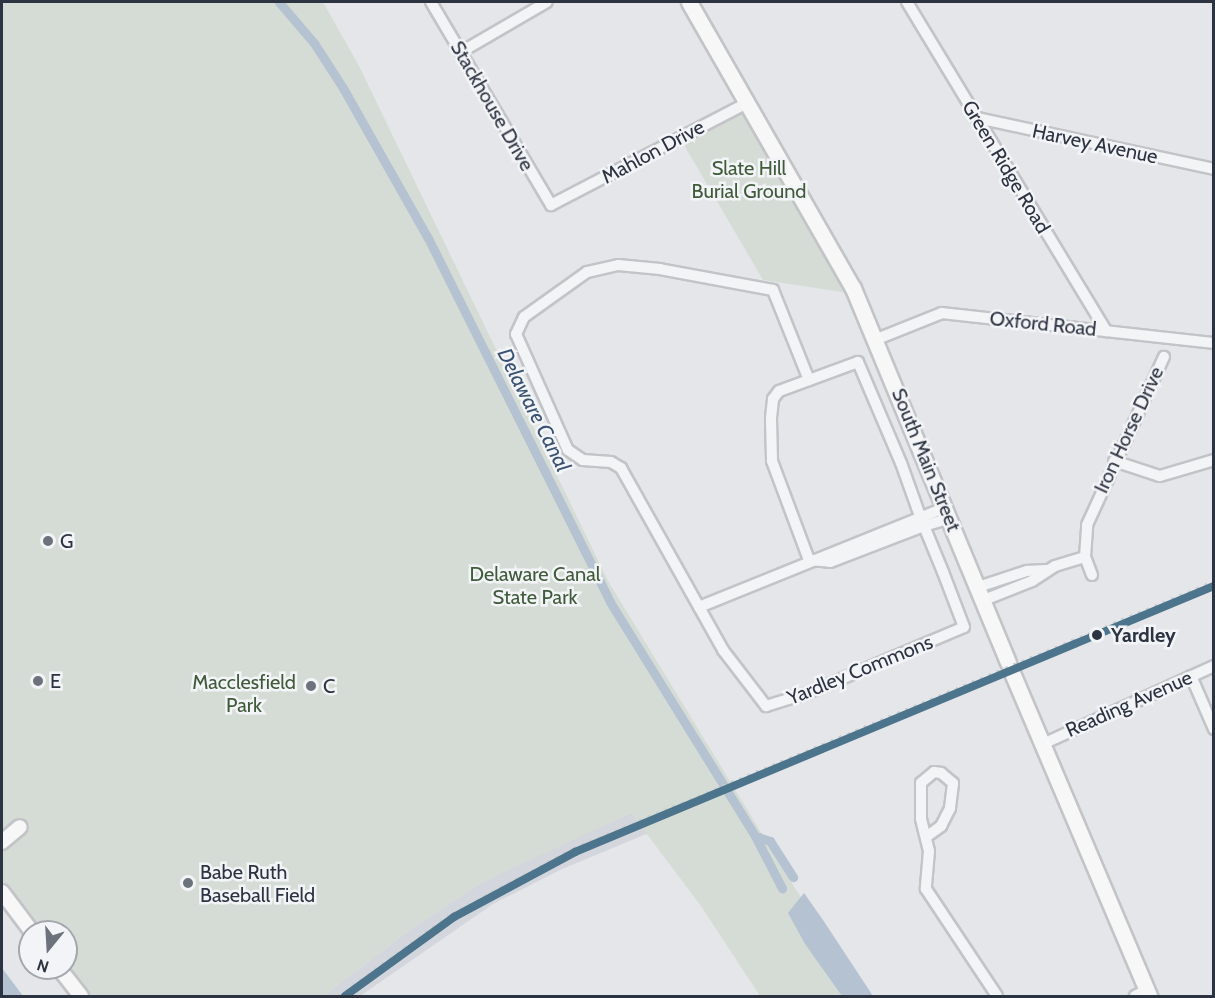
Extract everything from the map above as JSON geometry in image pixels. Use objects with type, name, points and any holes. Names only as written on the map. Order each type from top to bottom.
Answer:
[{"type":"main road","name":"South Main Street","points":[[689,2],[749,102],[838,261],[877,339],[1011,668],[1045,743],[1144,994]]},
{"type":"main road","points":[[2,840],[20,827]]},
{"type":"main road","points":[[2,892],[23,920]]},
{"type":"main road","points":[[68,980],[81,996]]},
{"type":"street","name":"Stackhouse Drive","points":[[431,2],[529,171],[551,205],[556,203]]},
{"type":"street","points":[[461,52],[547,2]]},
{"type":"street","name":"Green Ridge Road","points":[[907,2],[1106,331]]},
{"type":"street","name":"Mahlon Drive","points":[[556,203],[749,102]]},
{"type":"street","name":"Harvey Avenue","points":[[977,118],[1214,169]]},
{"type":"street","name":"Yardley Commons","points":[[809,380],[773,290],[742,282],[660,269],[602,267],[572,280],[517,327],[521,350],[568,450],[582,460],[611,462],[621,468],[740,676],[753,693],[771,707],[964,627],[858,362],[809,380],[779,391],[773,399],[771,419],[774,468],[809,560]]},
{"type":"street","name":"Oxford Road","points":[[877,339],[931,315],[970,316],[1214,344]]},
{"type":"street","name":"Iron Horse Drive","points":[[1085,557],[1084,538],[1095,503],[1164,357]]},
{"type":"street","points":[[1114,461],[1160,476],[1214,460]]},
{"type":"street","points":[[699,607],[809,560],[948,512]]},
{"type":"street","points":[[981,593],[1032,581],[1046,570],[1085,557],[1092,575]]},
{"type":"street","name":"Reading Avenue","points":[[1045,743],[1214,666]]},
{"type":"street","points":[[1191,676],[1214,729]]},
{"type":"street","points":[[926,837],[941,826],[950,808],[953,783],[941,773],[934,772],[921,783],[926,837],[926,889],[997,996]]},
{"type":"shaded area","points":[[696,785],[706,809],[560,870],[493,904],[360,996],[323,996],[415,926],[481,883],[546,850]]},
{"type":"green space","name":"Macclesfield Park","points":[[2,2],[323,2],[359,66],[608,581],[798,893],[872,996],[760,996],[701,906],[631,813],[481,883],[415,926],[323,996],[85,996],[74,980],[78,980],[78,920],[29,920],[2,880]]},
{"type":"green space","name":"Slate Hill Burial Ground","points":[[749,102],[856,294],[763,280],[680,138]]},
{"type":"water","points":[[804,893],[873,996],[842,996],[805,944],[788,913]]},
{"type":"water","points":[[2,968],[23,996],[2,996]]},
{"type":"waterway","name":"Delaware Canal","points":[[279,2],[314,43],[343,88],[428,238],[610,602],[755,836],[782,888]]},
{"type":"waterway","name":"Delaware Canal","points":[[755,836],[770,841],[793,877]]},
{"type":"railway","points":[[338,996],[452,913],[573,848],[1214,581]]},
{"type":"transit line","points":[[345,996],[454,917],[575,852],[1214,586]]},
{"type":"place","name":"G","points":[[48,541]]},
{"type":"place","name":"Yardley","points":[[1097,635]]},
{"type":"place","name":"E","points":[[38,681]]},
{"type":"place","name":"C","points":[[311,686]]},
{"type":"place","name":"Babe Ruth Baseball Field","points":[[188,883]]},
{"type":"park label","name":"Delaware Canal State Park","points":[[535,586]]}]
